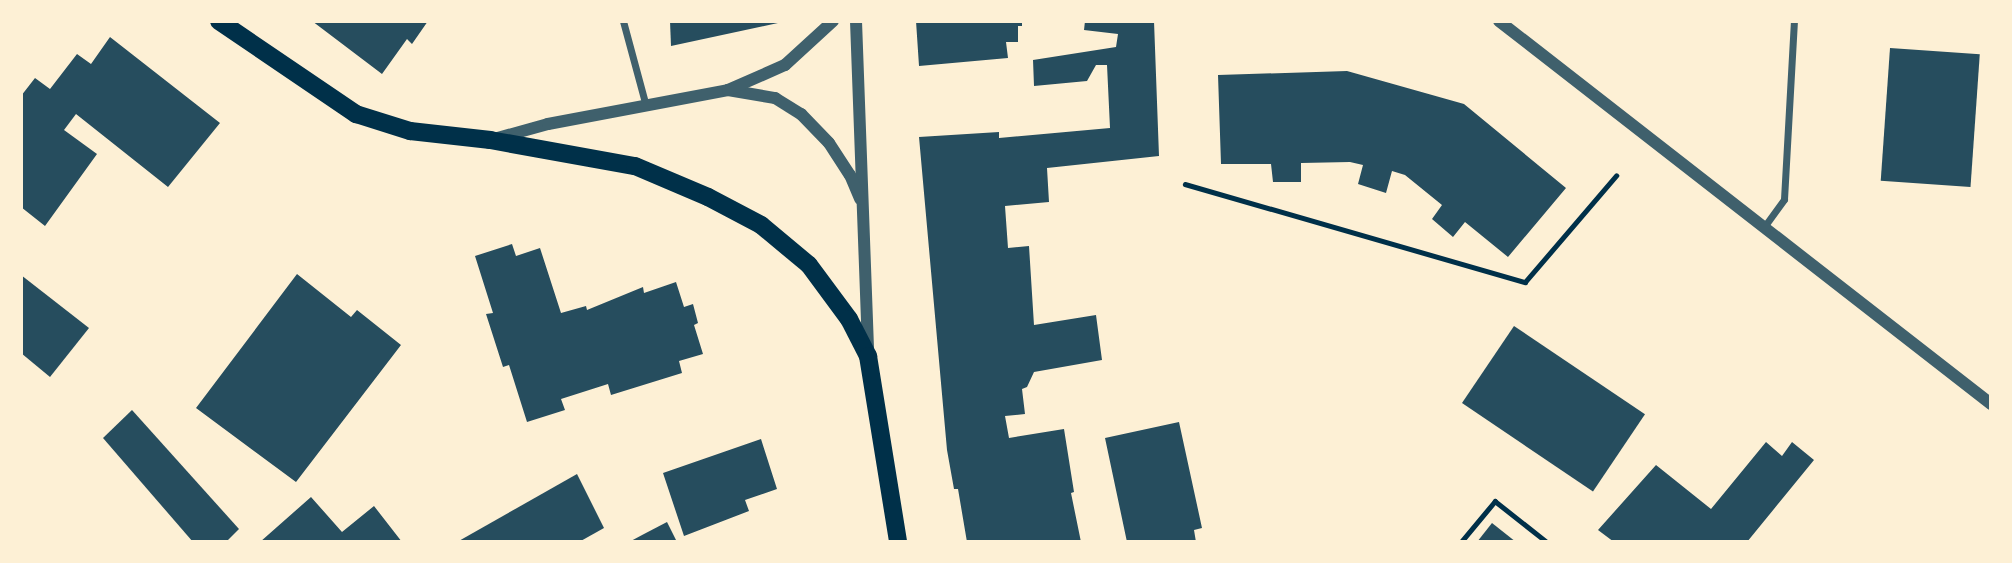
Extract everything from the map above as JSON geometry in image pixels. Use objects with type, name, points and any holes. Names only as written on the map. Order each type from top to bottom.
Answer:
[{"type":"main road","points":[[219,21],[356,114],[410,131],[491,140],[635,166],[708,197],[761,225],[809,265],[849,319],[868,356],[898,542]]},
{"type":"street","points":[[623,21],[646,106]]},
{"type":"street","points":[[491,140],[548,124],[727,90],[785,65],[833,21]]},
{"type":"street","points":[[856,21],[868,356]]},
{"type":"street","points":[[1499,21],[1991,404]]},
{"type":"street","points":[[1764,227],[1784,199],[1794,21]]},
{"type":"street","points":[[727,90],[775,98],[801,114],[829,143],[850,175],[864,209]]},
{"type":"path","points":[[1185,184],[1525,282],[1616,176]]},
{"type":"path","points":[[1461,542],[1495,501],[1547,542]]},
{"type":"building","points":[[312,21],[428,21],[412,44],[407,39],[382,74]]},
{"type":"building","points":[[670,21],[787,21],[671,46]]},
{"type":"building","points":[[916,21],[1022,21],[1022,26],[1018,26],[1018,42],[1006,42],[1008,58],[919,66]]},
{"type":"building","points":[[1085,21],[1154,21],[1159,156],[1047,168],[1049,202],[1005,206],[1008,248],[1029,246],[1034,325],[1096,315],[1102,360],[1034,372],[1027,387],[1022,389],[1025,414],[1005,416],[1009,438],[1064,429],[1074,492],[1071,493],[1081,542],[967,542],[958,489],[954,489],[947,450],[919,137],[999,132],[999,138],[1110,128],[1107,65],[1096,65],[1087,81],[1034,86],[1033,60],[1116,47],[1118,34],[1084,30]]},
{"type":"building","points":[[110,37],[220,123],[168,187],[76,114],[64,130],[97,154],[45,226],[21,207],[21,96],[35,78],[50,89],[77,54],[91,64]]},
{"type":"building","points":[[1890,48],[1980,54],[1971,187],[1881,181]]},
{"type":"building","points":[[1347,71],[1464,104],[1566,188],[1508,257],[1465,222],[1453,237],[1432,219],[1442,205],[1405,175],[1392,171],[1386,193],[1358,184],[1363,165],[1350,162],[1301,163],[1301,182],[1273,182],[1271,164],[1221,164],[1218,75]]},
{"type":"building","points":[[512,244],[516,256],[540,248],[561,313],[586,306],[587,310],[643,287],[644,293],[676,282],[684,307],[693,304],[698,323],[694,325],[703,354],[679,361],[682,373],[611,395],[608,384],[561,399],[565,410],[527,422],[509,365],[503,367],[486,314],[493,313],[475,256]]},
{"type":"building","points":[[297,274],[351,317],[357,310],[401,345],[296,482],[196,408]]},
{"type":"building","points":[[21,275],[89,328],[50,377],[21,353]]},
{"type":"building","points":[[1514,326],[1645,414],[1593,491],[1462,403]]},
{"type":"building","points":[[132,410],[239,529],[226,542],[193,542],[103,438]]},
{"type":"building","points":[[1179,422],[1202,528],[1194,530],[1196,542],[1127,542],[1105,438]]},
{"type":"building","points":[[761,439],[777,489],[745,500],[749,511],[684,536],[663,473]]},
{"type":"building","points":[[1766,442],[1782,456],[1792,442],[1814,460],[1747,542],[1614,542],[1598,530],[1656,465],[1711,509]]},
{"type":"building","points":[[577,474],[604,528],[579,542],[457,542]]},
{"type":"building","points":[[311,497],[342,532],[374,506],[402,542],[260,542]]},
{"type":"building","points":[[667,522],[677,542],[629,542],[644,534]]},
{"type":"building","points":[[1492,523],[1516,542],[1477,542]]}]
